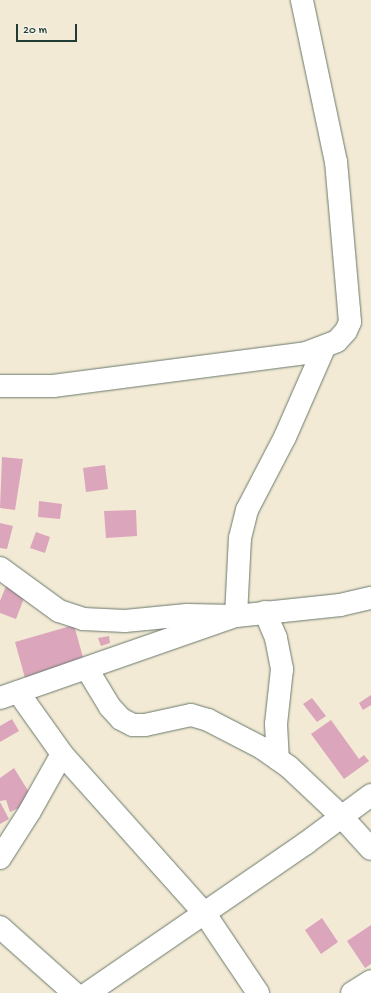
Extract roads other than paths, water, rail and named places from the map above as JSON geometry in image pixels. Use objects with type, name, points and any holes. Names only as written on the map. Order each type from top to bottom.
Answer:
[{"type":"street","points":[[0,386],[53,386],[110,380],[306,353],[324,348],[338,341],[346,331],[350,322],[350,310],[336,162],[302,0]]},
{"type":"street","points":[[236,616],[240,538],[247,510],[285,437],[324,348]]},
{"type":"street","points":[[0,568],[59,610],[83,619],[117,621],[186,615],[236,616],[340,605],[371,598]]},
{"type":"street","points":[[266,612],[276,638],[282,669],[276,724],[278,760]]},
{"type":"street","points":[[236,616],[9,695],[205,914],[258,993]]},
{"type":"street","points":[[86,669],[110,707],[121,719],[133,724],[145,725],[191,714],[245,737],[278,760],[342,817],[371,849]]},
{"type":"street","points":[[0,858],[30,811],[62,754]]},
{"type":"street","points":[[88,993],[205,914],[371,795]]},
{"type":"street","points":[[0,927],[74,993]]},
{"type":"street","points":[[352,993],[371,981]]}]
